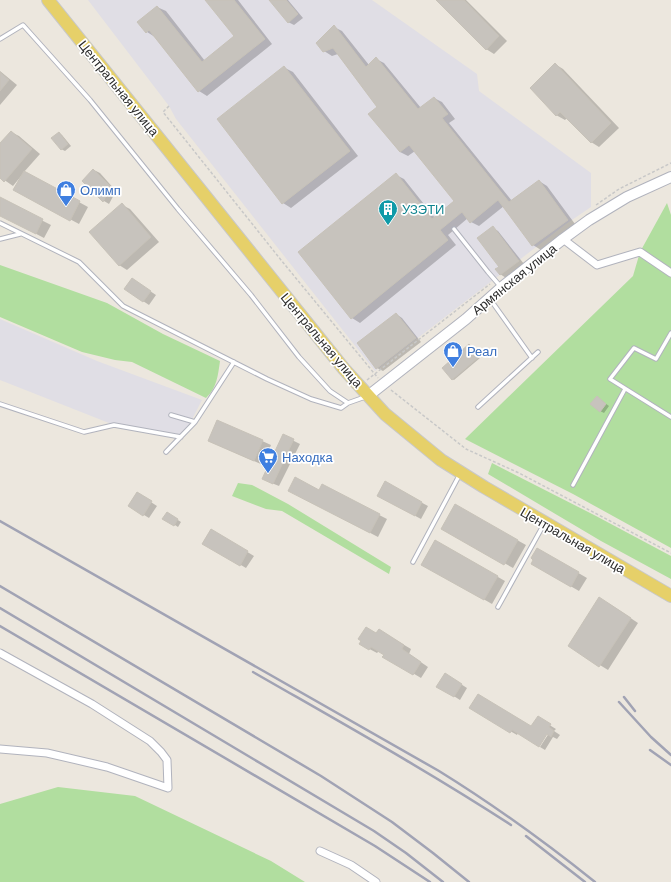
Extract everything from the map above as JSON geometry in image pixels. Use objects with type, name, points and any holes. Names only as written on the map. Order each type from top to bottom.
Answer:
[{"type":"main road","name":"Центральная улица","points":[[48,0],[344,369],[385,414],[410,436],[441,460],[461,473],[671,596]]},
{"type":"street","name":"Армянская улица","points":[[368,396],[466,319],[563,239],[589,220],[627,197],[671,177]]},
{"type":"street","points":[[563,239],[597,265],[640,252],[671,273]]},
{"type":"street","points":[[0,653],[92,704],[150,741],[167,760],[168,788],[107,768],[47,753],[0,749]]},
{"type":"street","points":[[320,851],[351,865],[376,882]]},
{"type":"lane","points":[[0,39],[23,25],[90,100],[251,296],[299,357],[330,391],[348,403]]},
{"type":"lane","points":[[0,223],[80,262],[123,306],[310,399],[341,408],[348,403],[368,396]]},
{"type":"lane","points":[[454,229],[502,288]]},
{"type":"lane","points":[[0,239],[21,233]]},
{"type":"lane","points":[[490,298],[532,358]]},
{"type":"lane","points":[[671,333],[656,359],[634,348],[610,379],[671,417]]},
{"type":"lane","points":[[478,407],[538,352]]},
{"type":"lane","points":[[166,452],[195,422],[234,362]]},
{"type":"lane","points":[[573,484],[625,389]]},
{"type":"lane","points":[[0,404],[84,432],[114,425],[181,437]]},
{"type":"lane","points":[[171,415],[195,422]]},
{"type":"lane","points":[[413,562],[461,473]]},
{"type":"lane","points":[[498,607],[544,523]]},
{"type":"path","points":[[169,106],[163,112],[374,374],[384,383],[466,449],[526,477],[671,554]]},
{"type":"shaded area","points":[[88,0],[372,0],[477,74],[479,91],[591,173],[591,207],[566,224],[375,371],[176,119],[169,106]]},
{"type":"shaded area","points":[[0,319],[97,361],[202,400],[184,435],[109,423],[0,380]]},
{"type":"green space","points":[[667,203],[671,215],[671,548],[573,494],[465,439],[633,276],[640,252]]},
{"type":"green space","points":[[0,265],[107,303],[163,334],[220,361],[219,371],[213,390],[206,398],[132,362],[115,360],[82,352],[0,317]]},
{"type":"green space","points":[[492,463],[671,556],[671,579],[601,541],[488,474]]},
{"type":"green space","points":[[238,483],[252,485],[288,504],[391,567],[389,574],[282,511],[266,509],[232,496]]},
{"type":"green space","points":[[58,787],[135,796],[271,861],[305,882],[0,882],[0,804]]},
{"type":"building","points":[[205,0],[234,0],[265,39],[198,92],[149,30],[146,33],[137,22],[157,6],[202,62],[234,36]]},
{"type":"building","points":[[269,0],[286,0],[298,14],[288,23]]},
{"type":"building","points":[[436,0],[464,0],[499,36],[486,50]]},
{"type":"building","name":"УЗЭТИ","points":[[334,25],[366,67],[376,57],[418,109],[434,97],[448,114],[442,118],[509,202],[539,180],[568,220],[532,246],[498,200],[470,223],[462,212],[440,230],[448,240],[351,319],[298,252],[396,173],[432,219],[454,201],[409,145],[400,152],[368,114],[377,107],[333,48],[323,52],[316,43]]},
{"type":"building","points":[[555,63],[611,123],[591,143],[560,112],[556,116],[530,88]]},
{"type":"building","points":[[284,66],[350,151],[282,204],[217,119]]},
{"type":"building","points":[[0,72],[9,80],[0,91]]},
{"type":"building","points":[[11,131],[32,149],[4,182],[0,178],[0,143]]},
{"type":"building","points":[[59,132],[68,144],[61,150],[51,138]]},
{"type":"building","points":[[93,169],[111,187],[103,202],[82,181]]},
{"type":"building","points":[[24,171],[80,201],[70,221],[13,190]]},
{"type":"building","points":[[0,197],[43,219],[36,234],[0,216]]},
{"type":"building","points":[[122,203],[151,237],[119,266],[89,232]]},
{"type":"building","points":[[493,226],[519,261],[500,275],[495,269],[499,267],[477,238]]},
{"type":"building","points":[[132,278],[151,291],[143,302],[124,289]]},
{"type":"building","points":[[396,313],[416,338],[376,369],[357,343]]},
{"type":"building","points":[[469,344],[479,357],[452,380],[442,368]]},
{"type":"building","points":[[597,396],[606,404],[600,412],[590,404]]},
{"type":"building","points":[[217,420],[263,440],[254,461],[208,441]]},
{"type":"building","points":[[283,434],[294,439],[273,484],[262,479]]},
{"type":"building","points":[[295,477],[319,490],[322,484],[380,514],[370,533],[288,491]]},
{"type":"building","points":[[385,481],[422,502],[415,516],[377,496]]},
{"type":"building","points":[[137,492],[152,501],[143,516],[128,506]]},
{"type":"building","points":[[455,504],[518,540],[504,565],[441,529]]},
{"type":"building","points":[[167,512],[178,519],[174,526],[162,519]]},
{"type":"building","points":[[211,529],[248,551],[240,566],[202,544]]},
{"type":"building","points":[[435,540],[498,576],[484,600],[421,565]]},
{"type":"building","points":[[537,548],[579,572],[571,587],[531,564],[533,560],[531,558]]},
{"type":"building","points":[[599,597],[631,618],[599,667],[568,646]]},
{"type":"building","points":[[366,627],[376,633],[379,629],[404,645],[402,649],[421,662],[413,675],[382,657],[384,655],[371,647],[369,650],[359,644],[361,641],[358,639]]},
{"type":"building","points":[[445,673],[462,684],[454,697],[436,687]]},
{"type":"building","points":[[478,694],[531,726],[538,716],[551,724],[549,727],[554,731],[551,737],[547,734],[539,747],[512,730],[510,733],[469,708]]},
{"type":"railway","points":[[0,521],[439,771],[519,824],[595,882]]},
{"type":"railway","points":[[0,586],[321,776],[392,822],[469,882]]},
{"type":"railway","points":[[0,608],[374,831],[406,853],[443,882]]},
{"type":"railway","points":[[0,626],[375,846],[430,882]]},
{"type":"railway","points":[[253,672],[416,766],[511,825]]},
{"type":"railway","points":[[624,697],[635,711]]},
{"type":"railway","points":[[619,702],[651,737],[671,755]]},
{"type":"railway","points":[[650,750],[671,765]]},
{"type":"railway","points":[[526,836],[585,882]]},
{"type":"place","name":"Олимп","points":[[66,207]]},
{"type":"place","name":"УЗЭТИ","points":[[388,226]]},
{"type":"place","name":"Реал","points":[[453,368]]},
{"type":"place","name":"Находка","points":[[268,474]]}]
